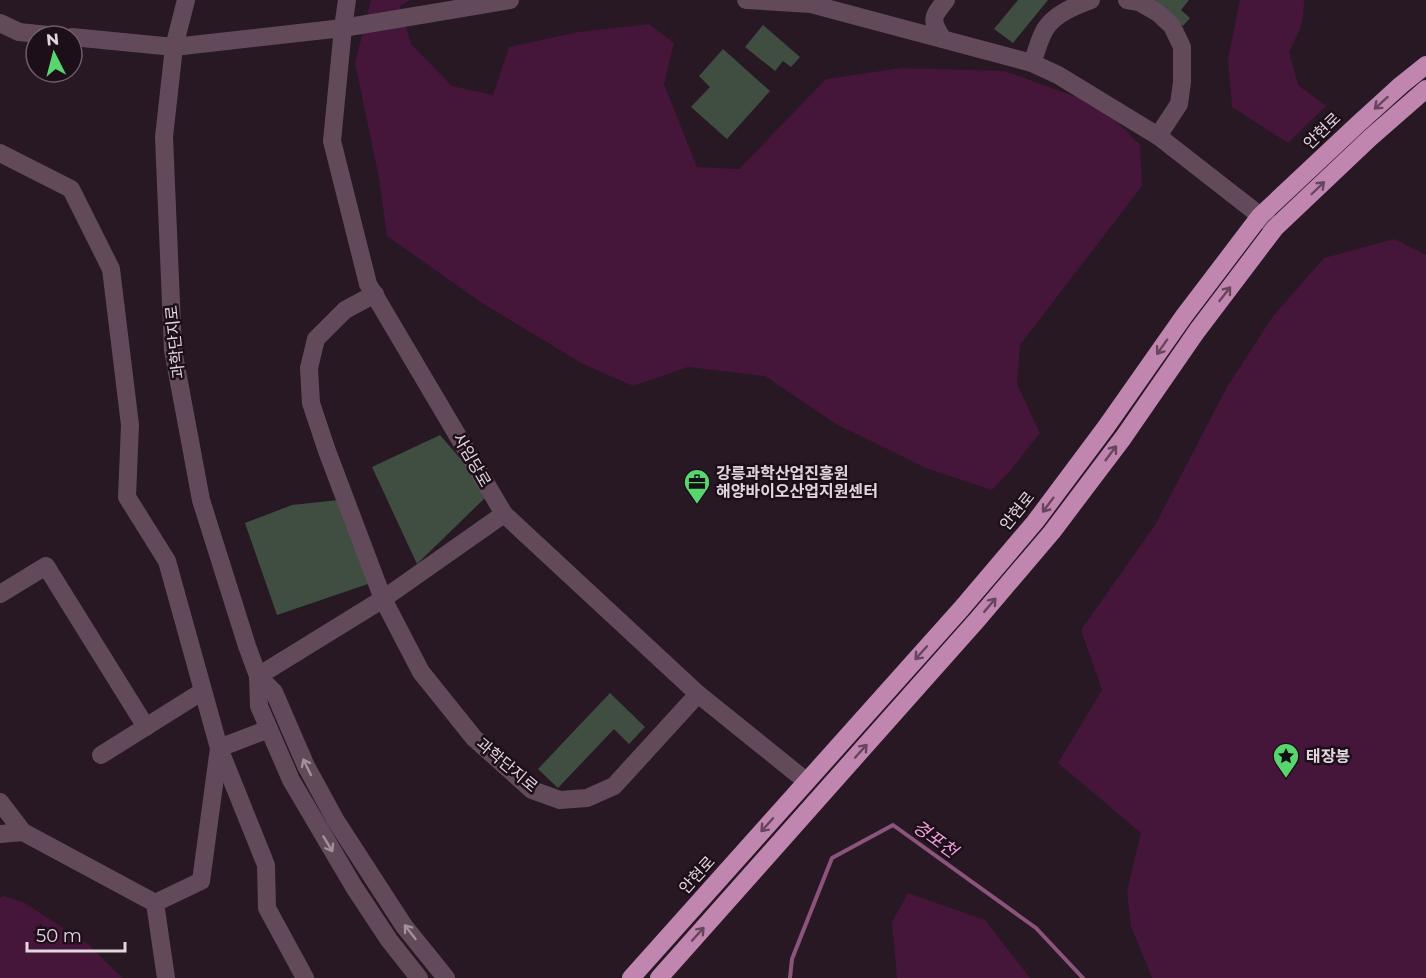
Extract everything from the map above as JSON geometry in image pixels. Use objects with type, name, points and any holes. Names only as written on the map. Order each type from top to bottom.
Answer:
[{"type":"highway","name":"안현로","points":[[631,978],[961,609],[1035,522],[1106,427],[1184,316],[1260,216],[1358,124],[1426,65]]},
{"type":"highway","points":[[659,978],[978,619],[1052,532],[1123,438],[1197,330],[1275,228],[1370,138],[1426,89]]},
{"type":"highway","points":[[806,781],[822,795]]},
{"type":"street","name":"과학단지로","points":[[186,0],[174,47],[164,137],[173,350],[201,500],[258,676],[259,706],[291,780],[354,887],[389,940],[419,978]]},
{"type":"street","points":[[343,28],[347,0]]},
{"type":"street","points":[[84,38],[174,47],[343,28],[510,0]]},
{"type":"street","points":[[746,0],[811,4],[1032,63],[1058,75],[1158,136],[1275,228]]},
{"type":"street","points":[[943,39],[933,21],[934,14],[946,0]]},
{"type":"street","points":[[1032,63],[1049,24],[1064,12],[1091,0]]},
{"type":"street","points":[[1127,0],[1139,2],[1158,13],[1172,26],[1182,47],[1182,82],[1179,104],[1158,136]]},
{"type":"street","points":[[0,23],[24,33]]},
{"type":"street","name":"사임당로","points":[[343,28],[332,141],[368,284],[504,514],[698,694],[806,781]]},
{"type":"street","points":[[0,153],[71,189],[111,268],[129,425],[128,497],[167,561],[219,748],[266,865],[267,908],[305,978]]},
{"type":"street","name":"과학단지로","points":[[375,294],[345,310],[316,339],[309,368],[311,403],[383,600],[421,672],[474,738],[532,790],[560,800],[587,798],[614,786],[698,694]]},
{"type":"street","points":[[258,676],[383,600],[504,514]]},
{"type":"street","points":[[0,594],[46,566],[146,727]]},
{"type":"street","name":"과학단지로","points":[[258,676],[274,692],[306,766],[336,821],[404,926],[446,978]]},
{"type":"street","points":[[101,755],[203,692]]},
{"type":"street","points":[[219,748],[269,729]]},
{"type":"street","points":[[155,903],[201,881],[219,748]]},
{"type":"street","points":[[0,802],[23,832],[155,903]]},
{"type":"street","points":[[0,834],[23,832]]},
{"type":"street","points":[[155,903],[166,978]]},
{"type":"shaded area","points":[[371,0],[410,0],[400,6],[411,44],[452,86],[493,95],[509,47],[578,32],[649,24],[674,43],[664,84],[697,167],[739,169],[826,79],[902,68],[1005,71],[1103,107],[1140,145],[1142,186],[1020,345],[1017,384],[1040,433],[992,490],[926,468],[836,424],[765,376],[688,367],[633,386],[583,364],[482,303],[387,236],[379,178],[355,63]]},
{"type":"shaded area","points":[[1240,0],[1304,0],[1300,28],[1289,52],[1298,85],[1326,106],[1288,143],[1232,107],[1228,58]]},
{"type":"shaded area","points":[[1394,239],[1426,255],[1426,978],[1152,978],[1131,926],[1127,891],[1141,833],[1058,763],[1102,690],[1081,630],[1155,525],[1227,387],[1273,316],[1324,258]]},
{"type":"shaded area","points":[[908,893],[985,920],[1030,978],[897,978],[892,922]]},
{"type":"shaded area","points":[[4,896],[25,903],[89,945],[122,978],[0,978],[0,898]]},
{"type":"building","points":[[1018,0],[1048,0],[1013,43],[994,29]]},
{"type":"building","points":[[1151,0],[1189,0],[1181,10],[1190,18],[1183,26]]},
{"type":"building","points":[[763,25],[800,57],[791,67],[783,61],[775,71],[745,47]]},
{"type":"building","points":[[723,49],[770,91],[727,139],[691,107],[710,87],[699,76]]},
{"type":"building","points":[[440,435],[490,493],[417,564],[372,467]]},
{"type":"building","points":[[339,500],[368,584],[277,615],[245,523],[292,505]]},
{"type":"building","points":[[610,693],[645,727],[629,744],[614,729],[558,788],[538,769]]},
{"type":"waterway","name":"경포천","points":[[790,978],[792,959],[832,858],[893,825],[1036,928],[1083,978]]},
{"type":"place","name":"강릉과학산업진흥원 해양바이오산업지원센터","points":[[697,505]]},
{"type":"place","name":"태장봉","points":[[1286,779]]}]
